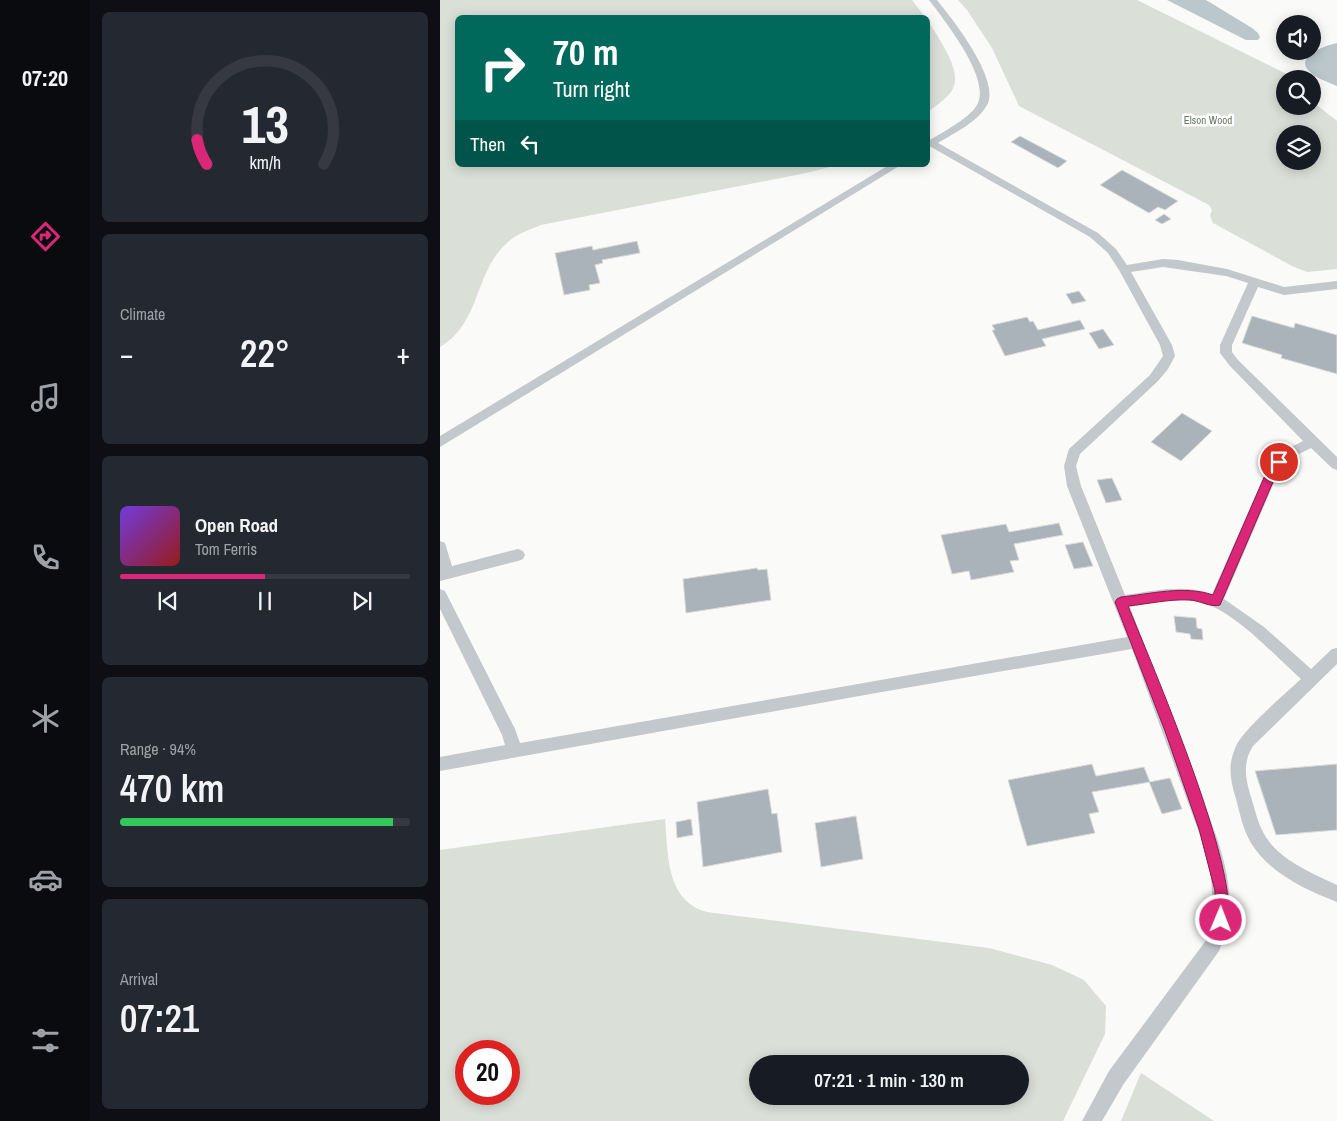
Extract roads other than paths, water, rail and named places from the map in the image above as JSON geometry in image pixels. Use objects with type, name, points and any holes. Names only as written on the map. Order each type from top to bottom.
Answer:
[{"type":"lane","points":[[930,143],[977,112],[983,103],[986,92],[974,63],[933,0]]},
{"type":"lane","points":[[930,145],[1094,235],[1112,251],[1124,269],[1161,337],[1169,356],[1164,366],[1154,378],[1074,452],[1070,466],[1074,486],[1172,731],[1214,856],[1222,891],[1221,920],[1213,945],[1116,1078],[1091,1121]]},
{"type":"lane","points":[[440,442],[893,167]]},
{"type":"lane","points":[[1124,269],[1170,263],[1216,271],[1288,291],[1337,285]]},
{"type":"lane","points":[[1254,282],[1226,344],[1226,353],[1241,371],[1337,465]]},
{"type":"lane","points":[[1216,601],[1274,468],[1288,454],[1312,442]]},
{"type":"lane","points":[[440,547],[443,553],[442,574],[518,555]]},
{"type":"lane","points":[[1121,602],[1187,594],[1216,601],[1241,618],[1311,679]]},
{"type":"lane","points":[[440,595],[510,734],[514,752]]},
{"type":"lane","points":[[440,764],[876,686],[1136,642]]},
{"type":"lane","points":[[1337,654],[1248,741],[1240,752],[1237,765],[1242,791],[1254,830],[1266,851],[1285,867],[1337,894]]},
{"type":"park label","name":"Elson Wood","points":[[1208,120]]}]
